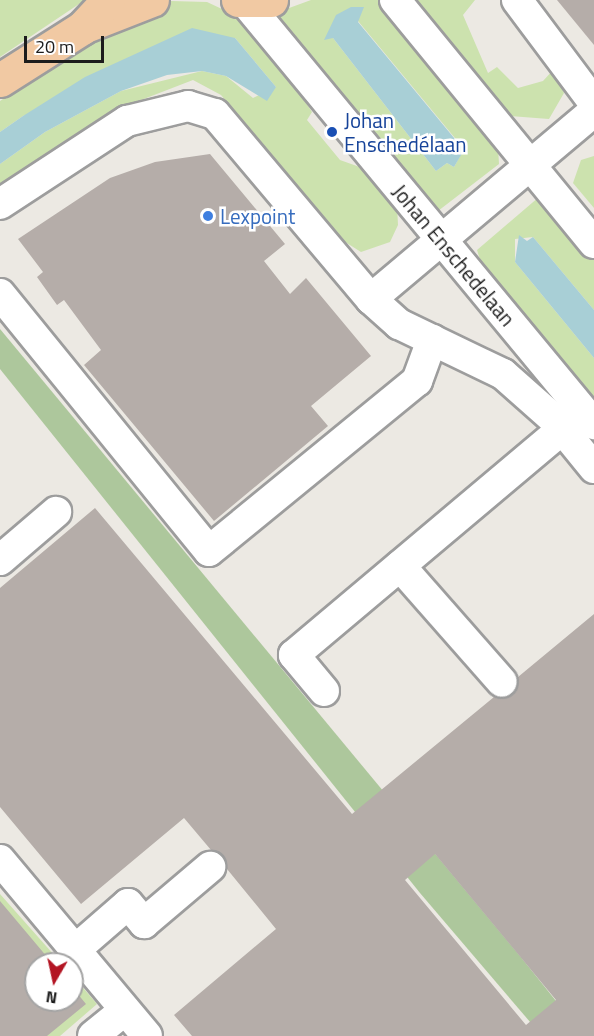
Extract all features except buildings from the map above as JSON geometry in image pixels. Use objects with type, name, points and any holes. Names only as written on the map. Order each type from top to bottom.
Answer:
[{"type":"main road","points":[[82,28],[108,0]]},
{"type":"main road","points":[[0,80],[82,28],[152,0]]},
{"type":"street","points":[[395,0],[594,243]]},
{"type":"street","points":[[517,0],[594,103]]},
{"type":"street","name":"Johan Enschedelaan","points":[[252,1],[442,242],[594,424]]},
{"type":"street","points":[[0,204],[127,121],[188,106],[214,114],[371,299],[399,324],[503,374],[562,429],[594,468]]},
{"type":"street","points":[[371,299],[532,167],[594,111]]},
{"type":"street","points":[[0,294],[208,551],[417,381],[432,340]]},
{"type":"street","points":[[324,691],[294,655],[562,429]]},
{"type":"street","points":[[0,560],[56,512]]},
{"type":"street","points":[[400,566],[502,682]]},
{"type":"street","points":[[0,860],[147,1036]]},
{"type":"street","points":[[75,950],[128,904],[144,923],[210,867]]},
{"type":"street","points":[[93,1036],[125,1010]]},
{"type":"green space","points":[[0,0],[85,0],[0,57]]},
{"type":"green space","points":[[311,0],[381,0],[498,147],[499,164],[438,211],[428,210],[270,15]],"holes":[[[358,21],[464,149],[454,167],[447,163],[436,171],[333,38]]]},
{"type":"green space","points":[[405,0],[475,0],[463,15],[488,73],[497,67],[518,88],[543,81],[554,69],[564,93],[549,119],[510,116]]},
{"type":"green space","points":[[171,1],[207,2],[254,24],[312,112],[307,120],[340,160],[368,170],[397,205],[398,225],[390,242],[361,252],[342,240],[221,95],[193,80],[136,102],[0,196],[0,164],[45,132],[121,91],[202,71],[226,76],[253,98],[276,87],[235,38],[23,116],[0,132],[0,101],[89,41]]},
{"type":"green space","points":[[594,156],[594,208],[573,183],[581,160]]},
{"type":"green space","points":[[539,197],[594,255],[594,310],[533,237],[515,239],[515,262],[594,358],[594,408],[486,279],[477,250]]},
{"type":"green space","points":[[0,329],[584,1036],[542,1036],[420,893],[0,369]]},
{"type":"green space","points":[[0,894],[51,952],[24,952],[24,1012],[84,1012],[84,989],[97,1004],[60,1036],[0,1036]]},
{"type":"water","points":[[351,7],[364,7],[358,22],[464,150],[454,167],[447,163],[436,171],[333,38],[324,40],[336,15]]},
{"type":"water","points":[[192,28],[235,38],[276,87],[267,101],[226,76],[202,71],[167,75],[121,91],[45,132],[0,164],[0,132],[85,77]]},
{"type":"water","points":[[519,235],[527,241],[533,237],[594,310],[594,358],[515,262]]},
{"type":"place","name":"Johan Enschedélaan","points":[[332,132]]},
{"type":"place","name":"Lexpoint","points":[[208,216]]}]
